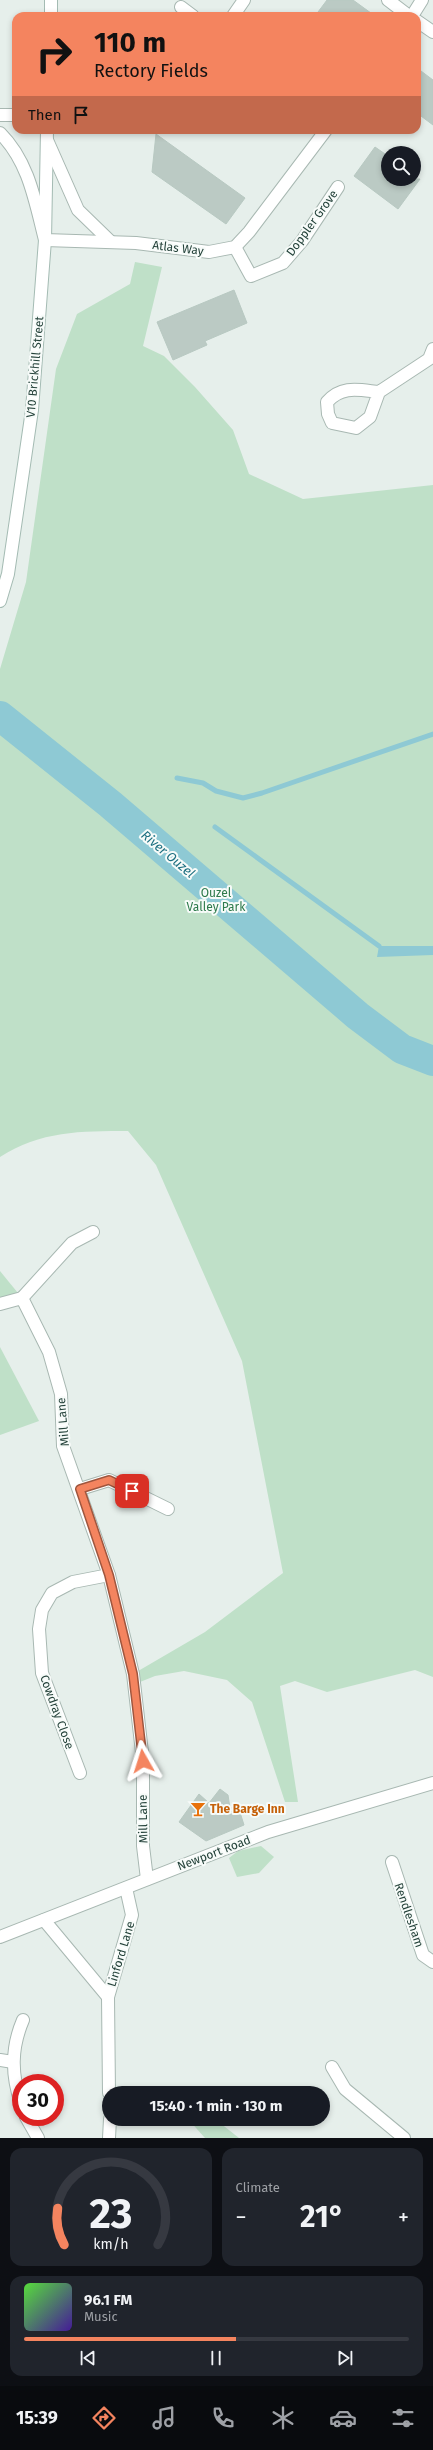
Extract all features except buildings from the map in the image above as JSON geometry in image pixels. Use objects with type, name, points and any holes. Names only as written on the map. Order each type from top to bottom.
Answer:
[{"type":"street","points":[[51,0],[51,12]]},
{"type":"street","points":[[236,12],[244,0]]},
{"type":"street","points":[[388,0],[404,12]]},
{"type":"street","points":[[413,12],[422,0]]},
{"type":"street","points":[[181,7],[188,12]]},
{"type":"street","points":[[421,24],[433,32]]},
{"type":"street","points":[[0,115],[12,115]]},
{"type":"street","points":[[0,133],[19,156],[30,180],[45,240]]},
{"type":"street","points":[[235,246],[249,232],[323,134]]},
{"type":"street","points":[[47,135],[78,210],[111,242]]},
{"type":"street","name":"V10 Brickhill Street","points":[[0,601],[8,574],[32,410],[45,240],[47,135]]},
{"type":"street","name":"Doppler Grove","points":[[235,246],[251,276],[283,262],[302,242],[338,187]]},
{"type":"street","name":"Atlas Way","points":[[45,240],[136,243],[209,252],[235,246]]},
{"type":"street","points":[[379,392],[429,360],[433,349]]},
{"type":"street","points":[[0,1304],[22,1298],[72,1243],[93,1232]]},
{"type":"street","name":"Mill Lane","points":[[22,1298],[49,1352],[61,1394],[63,1446],[80,1489],[109,1575],[135,1684],[143,1761],[143,1846],[147,1879]]},
{"type":"street","points":[[80,1489],[109,1480],[168,1509]]},
{"type":"street","name":"Cowdray Close","points":[[80,1773],[42,1673],[39,1629],[42,1610],[52,1594],[73,1582],[109,1575]]},
{"type":"street","name":"Newport Road","points":[[0,1937],[268,1832],[433,1783]]},
{"type":"street","name":"Rendlesham","points":[[392,1862],[423,1955],[433,1962]]},
{"type":"street","name":"Linford Lane","points":[[109,2086],[108,1996],[132,1915],[126,1888]]},
{"type":"street","name":"Linford Lane","points":[[44,1920],[108,1996]]},
{"type":"street","points":[[15,2074],[13,2062],[16,2038],[23,2020]]},
{"type":"street","points":[[0,2060],[13,2062]]},
{"type":"street","points":[[332,2067],[345,2089],[404,2138]]},
{"type":"street","points":[[31,2126],[38,2138]]},
{"type":"street","points":[[109,2138],[110,2126]]},
{"type":"green space","name":"Ouzel Valley Park","points":[[135,262],[162,267],[143,346],[164,356],[195,387],[233,430],[249,474],[303,499],[433,485],[433,1677],[415,1670],[327,1692],[295,1681],[280,1686],[298,1802],[285,1802],[252,1702],[227,1680],[184,1671],[155,1676],[135,1684],[133,1674],[205,1632],[283,1573],[242,1361],[156,1165],[128,1131],[77,1132],[46,1137],[15,1148],[0,1157],[0,669],[26,582],[56,369],[77,314],[130,284]]},
{"type":"green space","points":[[0,1271],[22,1298],[0,1304]]},
{"type":"green space","points":[[0,1347],[39,1421],[0,1435]]},
{"type":"green space","points":[[261,1846],[274,1857],[259,1873],[237,1877],[229,1858],[238,1851]]},
{"type":"green space","points":[[194,2126],[224,2126],[239,2138],[205,2138]]},
{"type":"water","points":[[379,946],[433,946],[433,955],[377,957]]},
{"type":"waterway","name":"River Ouzel","points":[[0,716],[110,804],[358,1016],[402,1049],[433,1061]]},
{"type":"waterway","points":[[177,778],[203,783],[216,791],[243,798],[262,793],[433,734]]},
{"type":"waterway","points":[[215,827],[379,946]]},
{"type":"place","name":"The Barge Inn","points":[[198,1809]]},
{"type":"route","points":[[132,1491],[109,1480],[80,1489],[109,1575],[133,1674],[143,1761]]}]
